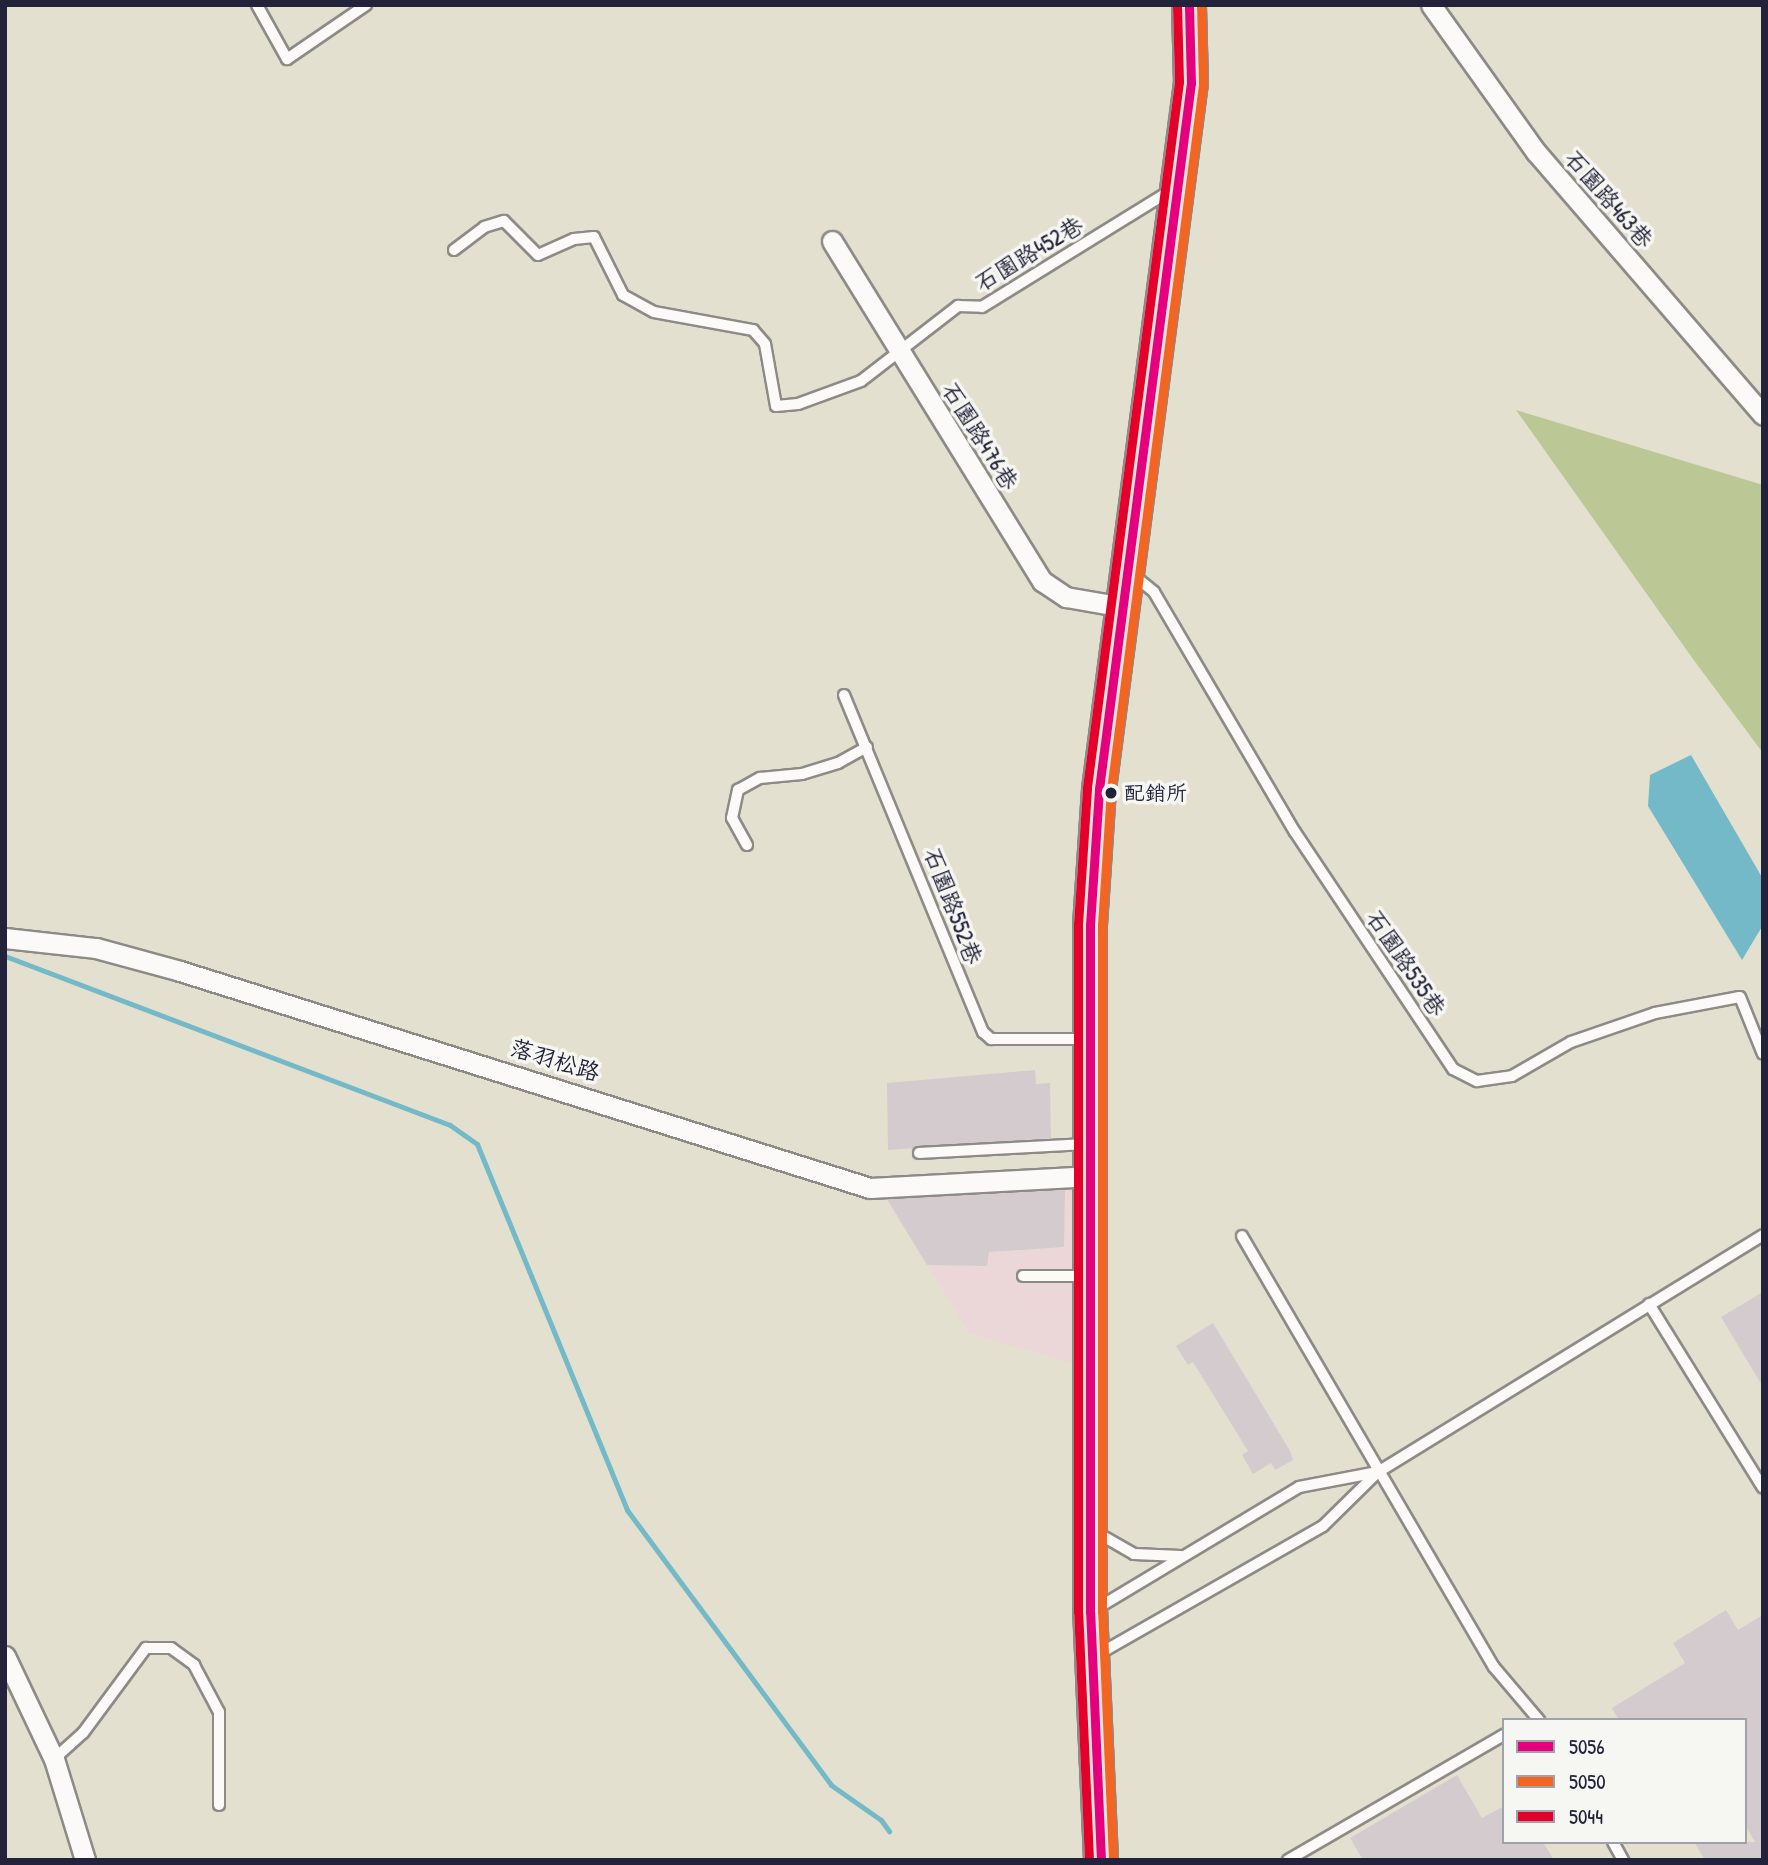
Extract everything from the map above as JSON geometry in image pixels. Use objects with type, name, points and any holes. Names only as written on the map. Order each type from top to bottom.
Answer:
[{"type":"main road","points":[[1099,1857],[1090,1612],[1093,1530],[1093,1143],[1088,1039],[1090,925],[1099,789],[1191,83],[1189,5]]},
{"type":"street","name":"石園路463巷","points":[[1431,5],[1536,152],[1763,415]]},
{"type":"street","name":"石園路476巷","points":[[832,241],[1042,581],[1066,597],[1124,607]]},
{"type":"street","name":"落羽松路","points":[[5,938],[96,948],[180,971],[573,1091],[870,1188],[1093,1175]]},
{"type":"street","points":[[5,1656],[54,1759],[85,1860]]},
{"type":"lane","points":[[257,5],[287,59],[366,5]]},
{"type":"lane","name":"石園路452巷","points":[[454,250],[484,227],[504,221],[538,255],[574,239],[594,237],[623,295],[654,313],[753,330],[765,344],[776,406],[798,404],[861,381],[898,348],[958,306],[982,307],[1178,186]]},
{"type":"lane","name":"石園路535巷","points":[[1129,572],[1154,592],[1295,832],[1453,1069],[1477,1081],[1512,1076],[1571,1042],[1655,1013],[1740,998],[1763,1054]]},
{"type":"lane","name":"石園路552巷","points":[[844,695],[983,1032],[991,1039],[1088,1039]]},
{"type":"lane","points":[[747,845],[732,818],[738,790],[760,778],[802,774],[838,763],[867,747]]},
{"type":"lane","points":[[919,1153],[1093,1143]]},
{"type":"lane","points":[[1242,1236],[1494,1667],[1535,1718]]},
{"type":"lane","points":[[1093,1657],[1323,1526],[1378,1472],[1763,1236]]},
{"type":"lane","points":[[1023,1276],[1093,1275]]},
{"type":"lane","points":[[1649,1304],[1763,1488]]},
{"type":"lane","points":[[1090,1612],[1299,1487],[1378,1472]]},
{"type":"lane","points":[[1093,1530],[1134,1554],[1185,1555]]},
{"type":"lane","points":[[54,1759],[83,1733],[146,1648],[171,1648],[194,1664],[219,1712],[219,1805]]},
{"type":"lane","points":[[1288,1860],[1502,1736]]},
{"type":"lane","points":[[1614,1844],[1623,1860]]},
{"type":"shaded area","points":[[1072,1189],[1076,1364],[969,1333],[885,1197]]},
{"type":"green space","points":[[1516,410],[1763,485],[1763,753],[1693,659]]},
{"type":"water","points":[[1691,755],[1763,879],[1763,925],[1742,960],[1648,806],[1650,775]]},
{"type":"building","points":[[1035,1070],[1036,1084],[1050,1083],[1051,1138],[888,1150],[887,1083]]},
{"type":"building","points":[[1065,1190],[1064,1247],[989,1252],[987,1266],[927,1265],[887,1199]]},
{"type":"building","points":[[1763,1292],[1763,1387],[1721,1317]]},
{"type":"building","points":[[1213,1323],[1290,1451],[1293,1460],[1275,1470],[1271,1463],[1253,1474],[1242,1455],[1248,1451],[1193,1362],[1188,1365],[1176,1346]]},
{"type":"building","points":[[1726,1610],[1738,1630],[1763,1615],[1763,1860],[1705,1860],[1695,1844],[1755,1842],[1747,1828],[1747,1718],[1618,1718],[1612,1708],[1685,1663],[1673,1643]]},
{"type":"building","points":[[1457,1775],[1482,1818],[1502,1807],[1502,1844],[1544,1844],[1554,1860],[1363,1860],[1350,1838]]},
{"type":"waterway","points":[[5,956],[450,1125],[477,1144],[627,1510],[831,1785],[881,1820],[889,1831]]},
{"type":"transit line","name":"5044","points":[[1089,1860],[1078,1612],[1078,924],[1087,787],[1179,82],[1177,5]]},
{"type":"transit line","name":"5056","points":[[1101,1860],[1090,1612],[1090,925],[1099,789],[1191,83],[1189,5]]},
{"type":"transit line","name":"5050","points":[[1113,1859],[1102,1612],[1102,925],[1111,790],[1203,85],[1201,5]]},
{"type":"place","name":"配銷所","points":[[1111,793]]}]
